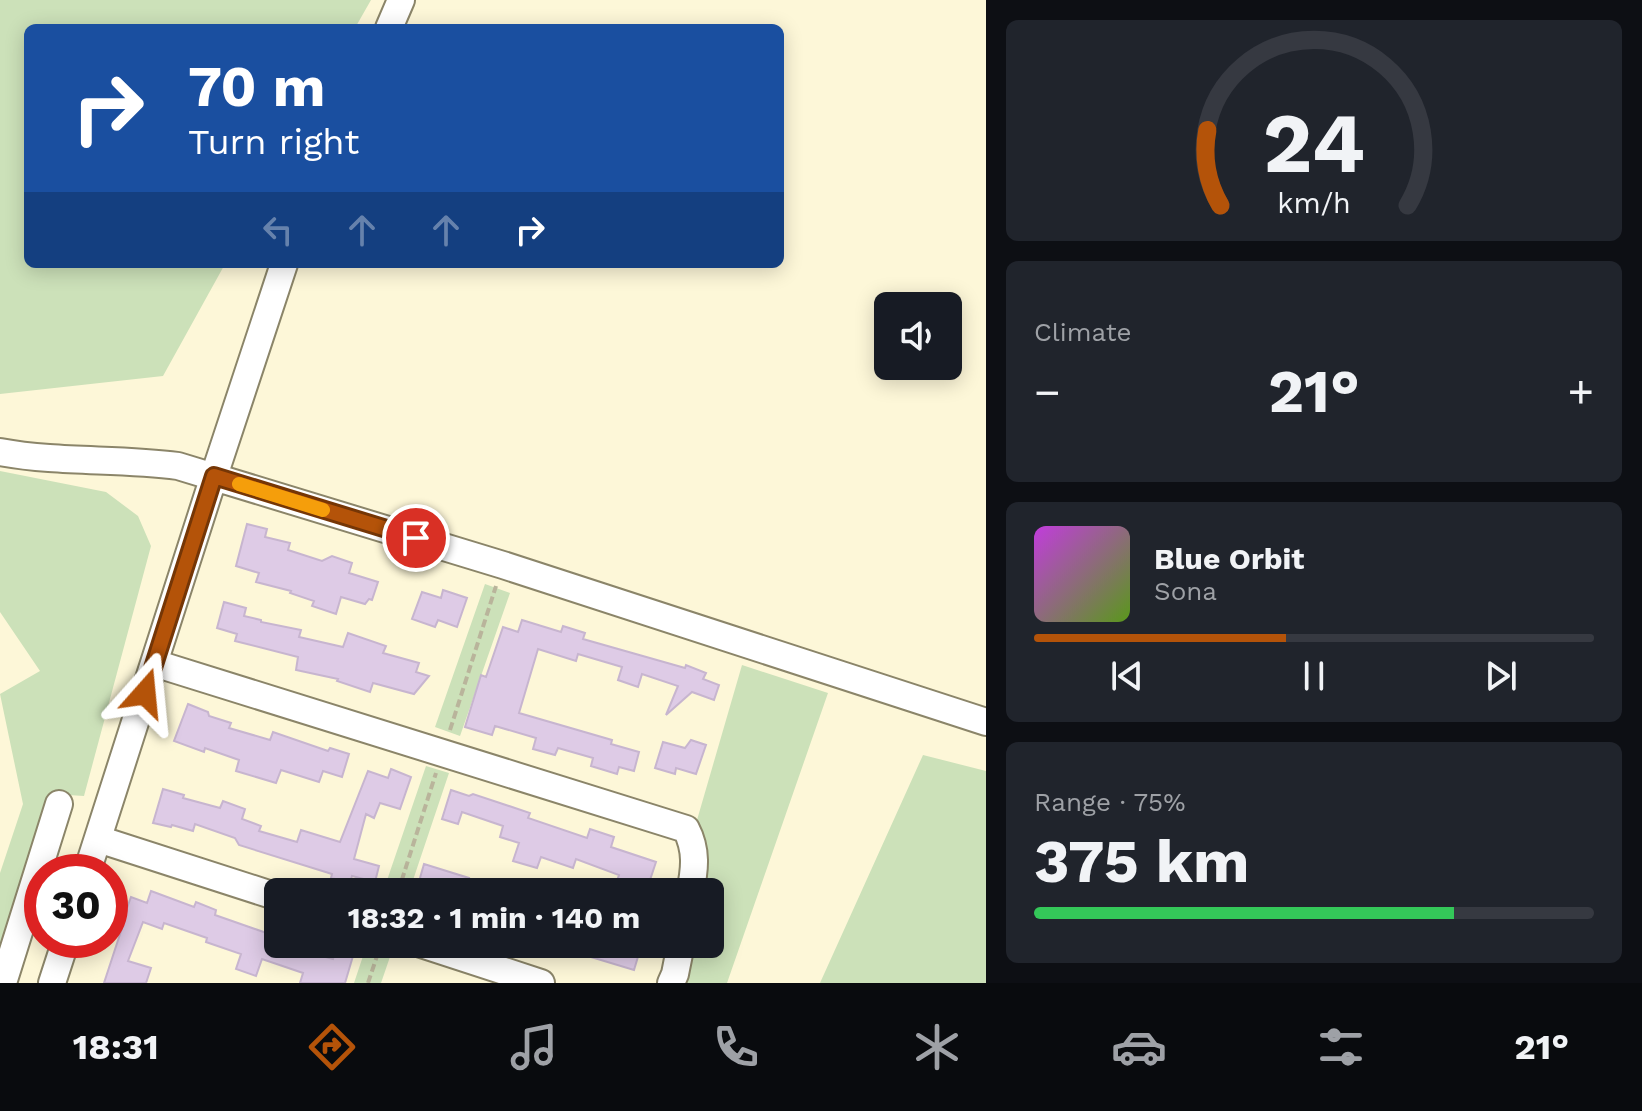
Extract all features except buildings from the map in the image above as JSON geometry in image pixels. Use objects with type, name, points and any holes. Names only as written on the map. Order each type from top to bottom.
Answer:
[{"type":"street","points":[[391,24],[401,0]]},
{"type":"street","points":[[93,854],[283,268]]},
{"type":"street","points":[[0,452],[80,461],[178,466],[503,565],[986,722]]},
{"type":"street","points":[[154,663],[686,829],[695,852],[693,878]]},
{"type":"street","points":[[3,983],[59,804]]},
{"type":"street","points":[[98,839],[264,892]]},
{"type":"street","points":[[52,983],[60,958]]},
{"type":"street","points":[[464,958],[541,983]]},
{"type":"street","points":[[671,983],[678,958]]},
{"type":"path","points":[[402,878],[503,565]]},
{"type":"path","points":[[368,983],[376,958]]},
{"type":"green space","points":[[0,0],[371,0],[357,24],[24,24],[24,268],[223,268],[163,376],[0,394]]},
{"type":"green space","points":[[0,471],[106,492],[138,516],[151,546],[84,796],[52,794],[33,854],[24,854],[24,884],[0,962],[0,873],[23,804],[0,694],[40,671],[0,612]]},
{"type":"green space","points":[[485,584],[510,593],[460,736],[435,727]]},
{"type":"green space","points":[[742,665],[828,693],[727,983],[679,983],[685,958],[724,958],[724,878],[700,878],[703,844],[697,820]]},
{"type":"green space","points":[[923,755],[986,771],[986,983],[820,983]]},
{"type":"green space","points":[[426,766],[449,773],[414,878],[388,878]]},
{"type":"green space","points":[[362,958],[390,958],[381,983],[354,983]]},
{"type":"slow traffic","points":[[239,484],[323,510]]},
{"type":"route","points":[[145,693],[214,476],[416,538]]}]
